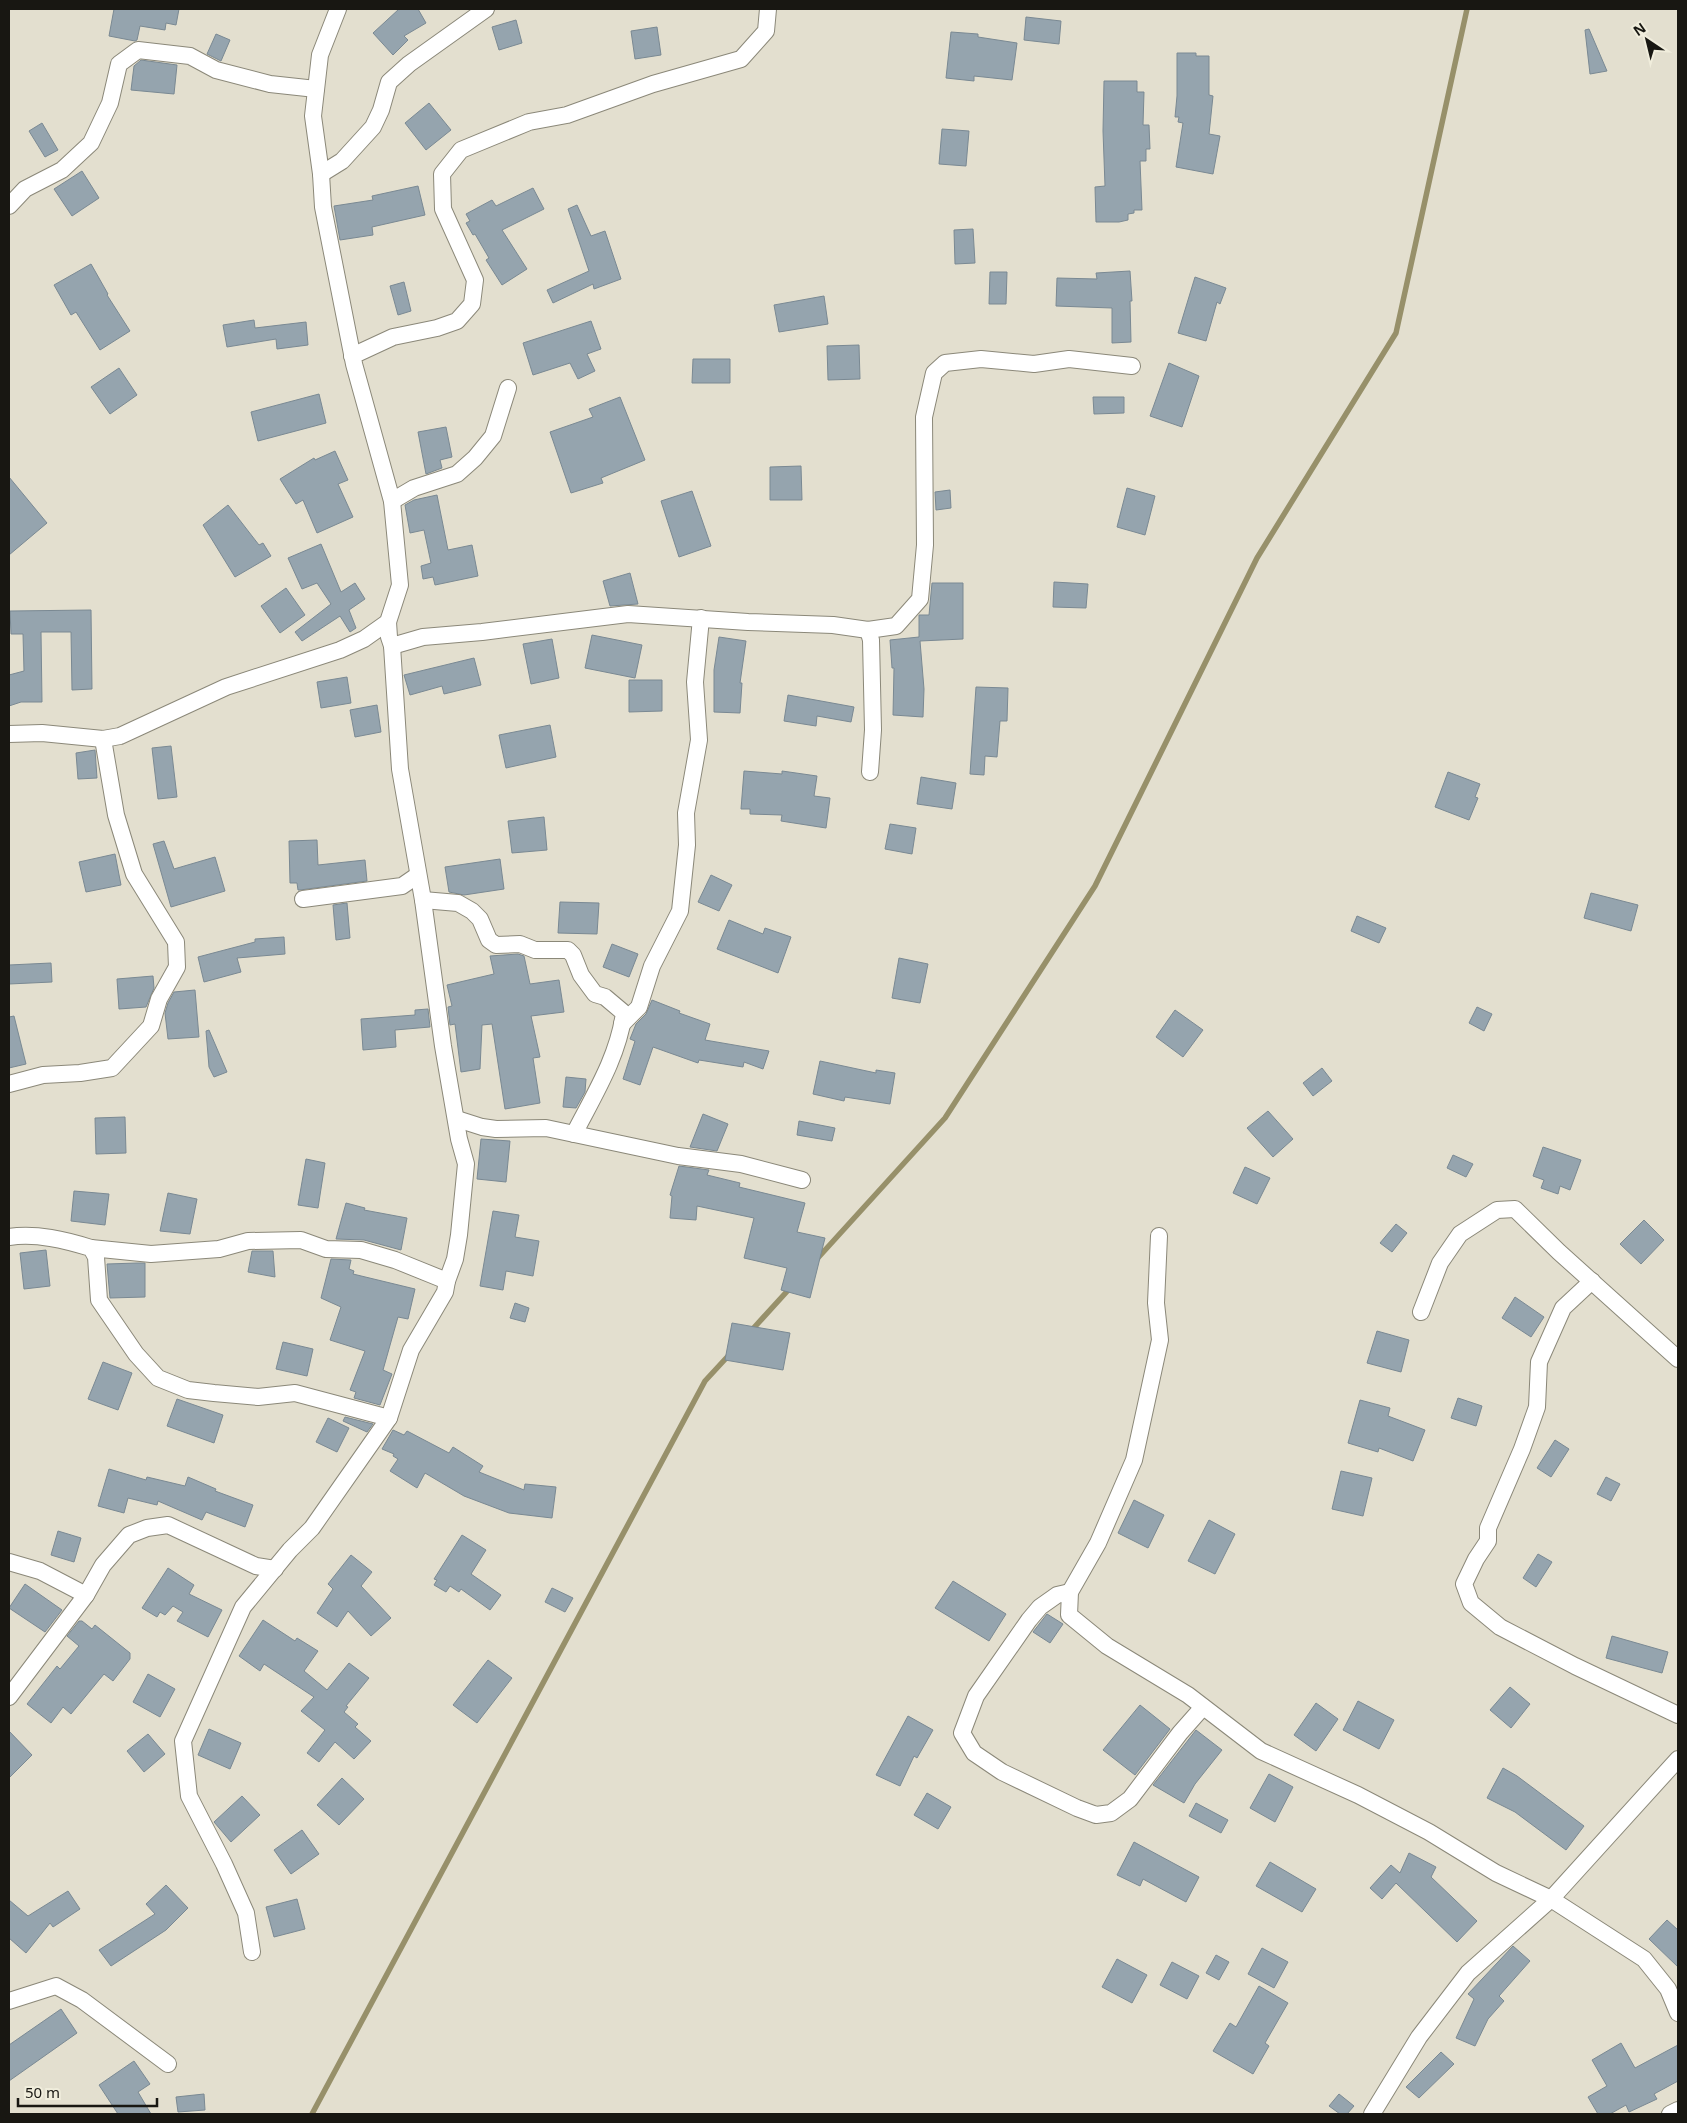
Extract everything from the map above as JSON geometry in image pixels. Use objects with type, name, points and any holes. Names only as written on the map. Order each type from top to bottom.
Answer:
[{"type":"street","points":[[252,1952],[246,1913],[224,1864],[189,1796],[182,1742],[242,1607],[312,1528],[389,1418],[411,1350],[445,1292],[446,1280],[455,1259],[459,1235],[466,1164],[443,1046],[424,900],[400,769],[392,646],[388,637],[388,622],[400,586],[392,501],[352,356],[323,207],[321,174],[313,116],[320,55],[338,9]]},
{"type":"street","points":[[321,174],[342,161],[373,127],[390,82],[410,64],[486,9]]},
{"type":"street","points":[[352,356],[393,337],[437,328],[457,321],[472,304],[475,280],[443,209],[442,174],[461,150],[529,122],[567,115],[653,84],[741,59],[766,31],[768,9]]},
{"type":"street","points":[[9,206],[25,189],[62,170],[91,143],[110,103],[119,64],[138,50],[190,56],[216,70],[270,84],[316,89]]},
{"type":"street","points":[[392,646],[423,637],[482,632],[628,614],[748,622],[833,625],[868,630],[896,626],[920,599],[925,545],[924,417],[934,373],[945,363],[981,359],[1034,364],[1070,359],[1132,366]]},
{"type":"street","points":[[392,501],[414,488],[457,474],[475,458],[493,436],[508,388]]},
{"type":"street","points":[[622,1024],[639,1007],[652,966],[680,911],[687,845],[686,813],[699,740],[695,682],[701,618]]},
{"type":"street","points":[[9,734],[42,733],[103,739],[120,736],[226,687],[340,650],[364,639],[388,622]]},
{"type":"street","points":[[868,630],[871,640],[873,730],[870,772]]},
{"type":"street","points":[[9,1084],[43,1075],[80,1073],[112,1068],[151,1026],[159,999],[177,967],[176,942],[134,874],[116,815],[103,739]]},
{"type":"street","points":[[303,898],[402,886],[418,875]]},
{"type":"street","points":[[424,900],[458,903],[472,911],[480,919],[489,940],[496,945],[520,944],[535,950],[568,950],[573,955],[581,975],[596,994],[605,997],[624,1013],[612,1062],[574,1134]]},
{"type":"street","points":[[457,1119],[482,1127],[496,1129],[546,1128],[678,1156],[741,1164],[802,1180]]},
{"type":"street","points":[[1421,1312],[1440,1263],[1460,1234],[1497,1210],[1515,1209],[1678,1359]]},
{"type":"street","points":[[9,1237],[24,1235],[67,1241],[91,1248],[151,1254],[219,1249],[248,1240],[301,1240],[326,1249],[360,1250],[395,1260],[446,1280]]},
{"type":"street","points":[[1159,1236],[1156,1303],[1160,1340],[1134,1460],[1098,1543],[1070,1592],[1069,1615],[1107,1646],[1188,1695],[1261,1751],[1358,1795],[1429,1832],[1496,1873],[1551,1899],[1644,1959],[1668,1989],[1678,2013]]},
{"type":"street","points":[[91,1248],[96,1257],[99,1300],[136,1354],[158,1378],[188,1390],[214,1393],[258,1396],[295,1393],[389,1418]]},
{"type":"street","points":[[1592,1281],[1563,1308],[1539,1362],[1537,1407],[1522,1449],[1488,1528],[1488,1540],[1464,1584],[1471,1603],[1500,1627],[1575,1666],[1678,1715]]},
{"type":"street","points":[[9,1697],[86,1595],[103,1565],[128,1535],[147,1528],[168,1525],[256,1566],[275,1569]]},
{"type":"street","points":[[9,1562],[40,1571],[86,1595]]},
{"type":"street","points":[[1070,1592],[1057,1595],[1040,1608],[976,1696],[962,1733],[974,1753],[1002,1772],[1077,1808],[1096,1814],[1111,1813],[1130,1799],[1180,1733],[1204,1707]]},
{"type":"street","points":[[1372,2114],[1418,2037],[1468,1973],[1551,1899],[1678,1759]]},
{"type":"street","points":[[9,2001],[56,1986],[82,2000],[168,2064]]},
{"type":"street","points":[[1670,2114],[1678,2110]]},
{"type":"building","points":[[114,9],[179,9],[176,25],[166,23],[165,30],[140,26],[137,40],[135,41],[109,36]]},
{"type":"building","points":[[399,9],[418,9],[426,23],[404,36],[408,40],[393,55],[373,33]]},
{"type":"building","points":[[1026,17],[1061,21],[1059,44],[1024,40]]},
{"type":"building","points":[[516,20],[522,43],[499,50],[492,27]]},
{"type":"building","points":[[657,27],[661,55],[635,59],[631,31]]},
{"type":"building","points":[[1589,29],[1607,71],[1590,74],[1585,30]]},
{"type":"building","points":[[951,32],[978,34],[978,37],[1017,43],[1012,80],[974,76],[974,81],[946,78]]},
{"type":"building","points":[[216,34],[230,40],[221,61],[207,54]]},
{"type":"building","points":[[1177,53],[1196,53],[1196,56],[1209,56],[1209,95],[1213,96],[1209,134],[1220,136],[1213,174],[1176,167],[1183,123],[1178,122],[1179,117],[1175,117]]},
{"type":"building","points":[[141,60],[177,65],[174,94],[131,90],[134,66]]},
{"type":"building","points":[[1104,81],[1137,81],[1137,92],[1144,92],[1143,125],[1149,125],[1150,149],[1146,149],[1146,161],[1140,161],[1142,210],[1134,210],[1134,213],[1128,214],[1128,220],[1119,222],[1096,222],[1095,187],[1105,186]]},
{"type":"building","points":[[429,103],[451,130],[426,150],[405,123]]},
{"type":"building","points":[[42,123],[58,150],[45,157],[29,131]]},
{"type":"building","points":[[942,129],[969,131],[966,166],[939,164]]},
{"type":"building","points":[[82,171],[99,198],[72,216],[54,189]]},
{"type":"building","points":[[418,186],[425,215],[372,227],[373,235],[340,240],[334,206],[373,200],[372,196]]},
{"type":"building","points":[[533,188],[544,209],[502,230],[527,269],[502,285],[486,260],[489,258],[466,223],[470,221],[466,214],[492,200],[496,206]]},
{"type":"building","points":[[577,205],[591,236],[605,231],[621,279],[594,289],[593,284],[553,303],[547,290],[589,271],[568,209]]},
{"type":"building","points":[[973,229],[975,263],[955,264],[954,230]]},
{"type":"building","points":[[91,264],[107,295],[130,331],[100,350],[76,312],[71,315],[54,285]]},
{"type":"building","points":[[1130,271],[1132,301],[1130,301],[1131,342],[1112,343],[1112,308],[1056,306],[1057,278],[1097,279],[1096,273]]},
{"type":"building","points":[[990,272],[1007,272],[1006,304],[989,304]]},
{"type":"building","points":[[1195,277],[1226,288],[1220,304],[1217,302],[1206,341],[1178,333]]},
{"type":"building","points":[[404,282],[411,311],[398,315],[390,286]]},
{"type":"building","points":[[824,296],[828,324],[779,332],[774,305]]},
{"type":"building","points":[[254,320],[255,328],[306,322],[308,345],[277,349],[276,339],[227,347],[223,325]]},
{"type":"building","points":[[591,321],[601,349],[587,354],[595,371],[578,379],[570,363],[533,375],[523,343]]},
{"type":"building","points":[[859,345],[860,379],[828,380],[827,346]]},
{"type":"building","points":[[693,359],[730,359],[730,383],[692,383]]},
{"type":"building","points":[[1169,363],[1199,376],[1182,427],[1150,416]]},
{"type":"building","points":[[119,368],[137,395],[110,414],[91,387]]},
{"type":"building","points":[[319,394],[326,423],[258,441],[251,412]]},
{"type":"building","points":[[620,397],[645,460],[601,478],[603,483],[571,493],[550,432],[593,417],[589,409]]},
{"type":"building","points":[[1093,397],[1124,397],[1124,413],[1094,414]]},
{"type":"building","points":[[446,427],[452,457],[440,460],[442,468],[426,474],[418,432]]},
{"type":"building","points":[[335,451],[348,480],[338,484],[353,517],[317,533],[303,500],[296,504],[280,479],[314,458],[315,460]]},
{"type":"building","points":[[801,466],[802,500],[770,500],[770,467]]},
{"type":"building","points":[[9,477],[47,523],[9,555]]},
{"type":"building","points":[[1127,488],[1155,496],[1145,535],[1117,527]]},
{"type":"building","points":[[950,490],[951,508],[936,510],[935,492]]},
{"type":"building","points":[[692,491],[711,546],[679,557],[661,501]]},
{"type":"building","points":[[437,495],[448,550],[472,545],[478,576],[435,585],[433,577],[423,579],[421,566],[431,563],[424,530],[410,533],[405,505],[414,500]]},
{"type":"building","points":[[228,505],[259,545],[263,543],[271,556],[235,577],[203,525]]},
{"type":"building","points":[[321,544],[341,592],[355,583],[365,599],[349,610],[356,628],[350,632],[340,616],[302,641],[295,632],[331,604],[317,583],[302,589],[288,558]]},
{"type":"building","points":[[630,573],[638,604],[610,606],[603,581]]},
{"type":"building","points":[[1054,582],[1088,584],[1086,608],[1053,607]]},
{"type":"building","points":[[932,583],[963,583],[963,639],[920,641],[924,689],[923,717],[893,715],[894,668],[892,668],[890,640],[919,637],[919,615],[929,615]]},
{"type":"building","points":[[286,588],[305,615],[280,633],[261,606]]},
{"type":"building","points":[[91,610],[92,689],[72,690],[71,632],[41,632],[42,702],[21,702],[9,706],[9,675],[24,671],[23,634],[11,634],[10,611]]},
{"type":"building","points":[[592,635],[642,645],[635,678],[585,668]]},
{"type":"building","points":[[719,637],[746,641],[740,683],[742,683],[740,713],[714,712],[714,670]]},
{"type":"building","points":[[552,639],[559,678],[531,684],[523,644]]},
{"type":"building","points":[[474,658],[481,685],[444,694],[442,686],[410,695],[404,675]]},
{"type":"building","points":[[347,677],[351,703],[321,708],[317,682]]},
{"type":"building","points":[[629,680],[662,680],[662,711],[629,712]]},
{"type":"building","points":[[976,687],[1008,688],[1007,721],[1000,721],[997,757],[985,756],[984,775],[970,774]]},
{"type":"building","points":[[788,695],[854,707],[851,722],[817,716],[816,726],[784,721]]},
{"type":"building","points":[[377,705],[381,732],[355,737],[350,710]]},
{"type":"building","points":[[550,725],[556,757],[506,768],[499,735]]},
{"type":"building","points":[[171,746],[177,797],[158,799],[152,748]]},
{"type":"building","points":[[95,750],[97,778],[78,779],[76,753]]},
{"type":"building","points":[[744,771],[782,774],[782,771],[817,776],[814,796],[830,798],[826,828],[781,821],[782,815],[750,814],[750,809],[741,809]]},
{"type":"building","points":[[1448,772],[1480,784],[1475,797],[1478,798],[1469,820],[1435,807]]},
{"type":"building","points":[[921,777],[956,783],[952,809],[917,804]]},
{"type":"building","points":[[544,817],[547,850],[512,853],[508,821]]},
{"type":"building","points":[[890,824],[916,828],[912,854],[885,849]]},
{"type":"building","points":[[317,840],[318,865],[365,860],[367,881],[298,890],[297,883],[290,883],[289,841]]},
{"type":"building","points":[[164,841],[174,869],[215,857],[225,891],[171,907],[153,844]]},
{"type":"building","points":[[115,854],[121,885],[86,892],[79,862]]},
{"type":"building","points":[[500,859],[504,889],[464,895],[449,892],[445,867]]},
{"type":"building","points":[[711,875],[732,885],[719,911],[698,902]]},
{"type":"building","points":[[1591,893],[1638,905],[1631,931],[1584,918]]},
{"type":"building","points":[[560,902],[599,903],[597,934],[558,933]]},
{"type":"building","points":[[347,903],[350,938],[336,940],[333,905]]},
{"type":"building","points":[[1357,916],[1386,928],[1379,943],[1351,931]]},
{"type":"building","points":[[729,920],[763,934],[765,928],[791,937],[778,973],[717,949]]},
{"type":"building","points":[[284,937],[285,954],[237,958],[241,972],[204,982],[198,957],[255,942],[255,939]]},
{"type":"building","points":[[612,944],[638,954],[629,977],[603,967]]},
{"type":"building","points":[[518,954],[524,956],[530,984],[559,980],[564,1012],[531,1016],[540,1057],[533,1058],[540,1103],[505,1109],[492,1024],[482,1025],[480,1069],[461,1072],[455,1024],[450,1025],[448,1007],[452,1006],[447,985],[494,974],[490,956]]},
{"type":"building","points":[[899,958],[928,964],[920,1003],[892,998]]},
{"type":"building","points":[[51,963],[52,982],[9,984],[9,965]]},
{"type":"building","points":[[153,976],[154,988],[146,1007],[119,1009],[117,979]]},
{"type":"building","points":[[195,990],[199,1037],[168,1039],[165,1013],[174,992]]},
{"type":"building","points":[[652,1000],[680,1011],[679,1013],[710,1024],[705,1040],[769,1051],[763,1069],[744,1062],[743,1067],[699,1060],[698,1063],[653,1047],[640,1085],[623,1079],[635,1041],[630,1039],[636,1024],[646,1014]]},
{"type":"building","points":[[1477,1007],[1492,1014],[1484,1031],[1469,1023]]},
{"type":"building","points":[[428,1009],[430,1027],[395,1030],[396,1047],[363,1050],[361,1019],[415,1015],[415,1010]]},
{"type":"building","points":[[1175,1010],[1203,1030],[1183,1057],[1156,1037]]},
{"type":"building","points":[[14,1016],[26,1064],[9,1068],[9,1017]]},
{"type":"building","points":[[209,1030],[227,1072],[214,1077],[209,1067],[206,1031]]},
{"type":"building","points":[[820,1061],[876,1073],[876,1070],[895,1073],[890,1104],[845,1097],[844,1101],[813,1094]]},
{"type":"building","points":[[1322,1068],[1332,1081],[1313,1096],[1303,1083]]},
{"type":"building","points":[[566,1077],[586,1079],[585,1092],[576,1108],[563,1107]]},
{"type":"building","points":[[1268,1111],[1293,1139],[1273,1157],[1247,1128]]},
{"type":"building","points":[[703,1114],[728,1124],[717,1151],[690,1147]]},
{"type":"building","points":[[125,1117],[126,1153],[96,1154],[95,1118]]},
{"type":"building","points":[[799,1121],[835,1128],[832,1141],[797,1135]]},
{"type":"building","points":[[481,1139],[510,1141],[506,1182],[477,1179]]},
{"type":"building","points":[[1543,1147],[1581,1160],[1570,1190],[1560,1186],[1558,1194],[1541,1188],[1544,1180],[1533,1176]]},
{"type":"building","points":[[1453,1155],[1473,1164],[1466,1177],[1447,1168]]},
{"type":"building","points":[[306,1159],[325,1163],[318,1208],[298,1205]]},
{"type":"building","points":[[679,1166],[709,1170],[707,1175],[740,1183],[739,1187],[805,1203],[797,1232],[825,1238],[810,1298],[781,1290],[787,1268],[744,1258],[754,1218],[697,1206],[696,1220],[670,1218],[672,1196],[670,1195]]},
{"type":"building","points":[[1245,1167],[1270,1178],[1257,1204],[1233,1193]]},
{"type":"building","points":[[74,1191],[109,1194],[105,1225],[71,1221]]},
{"type":"building","points":[[168,1193],[197,1199],[190,1234],[160,1231]]},
{"type":"building","points":[[346,1203],[365,1208],[364,1210],[407,1218],[401,1250],[364,1240],[336,1239]]},
{"type":"building","points":[[493,1211],[519,1215],[515,1237],[539,1241],[533,1276],[506,1271],[503,1290],[480,1286]]},
{"type":"building","points":[[1644,1220],[1664,1240],[1641,1264],[1620,1244]]},
{"type":"building","points":[[1396,1224],[1407,1233],[1392,1252],[1380,1243]]},
{"type":"building","points":[[46,1250],[50,1286],[24,1289],[20,1253]]},
{"type":"building","points":[[252,1251],[273,1251],[275,1277],[248,1272]]},
{"type":"building","points":[[331,1259],[351,1260],[349,1269],[354,1271],[353,1274],[415,1289],[408,1319],[398,1317],[383,1370],[392,1374],[380,1405],[354,1398],[356,1392],[350,1390],[365,1351],[330,1340],[341,1307],[321,1298]]},
{"type":"building","points":[[145,1263],[145,1297],[110,1298],[107,1264]]},
{"type":"building","points":[[1515,1297],[1544,1317],[1531,1337],[1502,1318]]},
{"type":"building","points":[[515,1303],[529,1308],[525,1322],[510,1318]]},
{"type":"building","points":[[732,1323],[790,1333],[783,1370],[725,1360]]},
{"type":"building","points":[[1377,1331],[1409,1340],[1401,1372],[1367,1363]]},
{"type":"building","points":[[283,1342],[313,1349],[307,1376],[276,1369]]},
{"type":"building","points":[[103,1362],[132,1373],[118,1410],[88,1399]]},
{"type":"building","points":[[1458,1398],[1482,1406],[1476,1426],[1451,1418]]},
{"type":"building","points":[[177,1399],[223,1415],[214,1443],[167,1426]]},
{"type":"building","points":[[1360,1400],[1390,1408],[1388,1416],[1425,1430],[1413,1461],[1379,1448],[1378,1452],[1348,1443]]},
{"type":"building","points":[[345,1417],[373,1424],[367,1432],[343,1421]]},
{"type":"building","points":[[328,1418],[349,1428],[337,1452],[316,1442]]},
{"type":"building","points":[[393,1430],[404,1435],[407,1431],[449,1453],[453,1447],[483,1466],[479,1472],[524,1490],[525,1484],[556,1487],[552,1518],[509,1513],[464,1496],[425,1473],[417,1488],[390,1471],[398,1459],[393,1456],[394,1454],[382,1449]]},
{"type":"building","points":[[1555,1440],[1569,1449],[1551,1477],[1537,1468]]},
{"type":"building","points":[[109,1469],[146,1480],[147,1477],[185,1486],[188,1477],[216,1489],[215,1491],[253,1505],[245,1527],[206,1512],[202,1520],[158,1501],[157,1505],[128,1498],[124,1513],[98,1506]]},
{"type":"building","points":[[1341,1471],[1372,1478],[1363,1516],[1332,1509]]},
{"type":"building","points":[[1606,1477],[1620,1484],[1611,1501],[1597,1494]]},
{"type":"building","points":[[1134,1500],[1164,1515],[1148,1548],[1118,1533]]},
{"type":"building","points":[[1209,1520],[1235,1534],[1215,1574],[1188,1561]]},
{"type":"building","points":[[58,1531],[81,1538],[74,1562],[51,1555]]},
{"type":"building","points":[[462,1535],[486,1550],[471,1574],[501,1595],[490,1610],[461,1589],[459,1592],[450,1586],[446,1592],[434,1585],[437,1580],[434,1579]]},
{"type":"building","points":[[1538,1554],[1552,1562],[1536,1587],[1523,1578]]},
{"type":"building","points":[[351,1555],[372,1572],[361,1586],[391,1618],[371,1636],[348,1611],[337,1627],[317,1613],[333,1589],[328,1584]]},
{"type":"building","points":[[168,1568],[194,1585],[189,1594],[222,1610],[208,1637],[177,1621],[183,1612],[173,1606],[165,1615],[160,1612],[157,1617],[142,1608]]},
{"type":"building","points":[[953,1581],[1006,1614],[989,1641],[935,1608]]},
{"type":"building","points":[[25,1584],[62,1610],[45,1632],[9,1608]]},
{"type":"building","points":[[552,1588],[573,1598],[565,1612],[545,1602]]},
{"type":"building","points":[[1047,1614],[1063,1624],[1050,1643],[1033,1632]]},
{"type":"building","points":[[263,1620],[295,1641],[297,1638],[318,1651],[304,1671],[327,1690],[349,1663],[369,1678],[346,1706],[348,1707],[344,1712],[358,1724],[355,1727],[371,1741],[354,1759],[335,1742],[319,1762],[307,1753],[325,1730],[301,1711],[314,1697],[264,1664],[260,1671],[239,1656]]},
{"type":"building","points":[[79,1621],[82,1621],[92,1629],[95,1625],[130,1653],[130,1659],[113,1681],[104,1674],[71,1714],[63,1707],[51,1723],[27,1704],[57,1666],[60,1669],[79,1646],[67,1636]]},
{"type":"building","points":[[1612,1636],[1668,1652],[1662,1673],[1606,1658]]},
{"type":"building","points":[[488,1660],[512,1678],[477,1723],[453,1705]]},
{"type":"building","points":[[148,1674],[175,1689],[160,1717],[133,1702]]},
{"type":"building","points":[[1510,1687],[1530,1704],[1511,1728],[1490,1710]]},
{"type":"building","points":[[1358,1701],[1394,1720],[1379,1749],[1343,1730]]},
{"type":"building","points":[[1316,1703],[1338,1719],[1316,1751],[1294,1735]]},
{"type":"building","points":[[1140,1705],[1170,1729],[1135,1775],[1103,1750]]},
{"type":"building","points":[[908,1716],[933,1730],[917,1758],[914,1756],[900,1786],[876,1775]]},
{"type":"building","points":[[209,1729],[241,1743],[230,1769],[198,1755]]},
{"type":"building","points":[[1196,1730],[1222,1750],[1195,1784],[1184,1803],[1153,1785]]},
{"type":"building","points":[[9,1731],[32,1755],[9,1778]]},
{"type":"building","points":[[148,1734],[165,1754],[144,1772],[127,1751]]},
{"type":"building","points":[[1503,1768],[1517,1776],[1584,1826],[1566,1850],[1515,1812],[1487,1798]]},
{"type":"building","points":[[1269,1774],[1293,1787],[1275,1822],[1250,1808]]},
{"type":"building","points":[[342,1778],[364,1799],[339,1825],[317,1805]]},
{"type":"building","points":[[927,1793],[951,1807],[938,1829],[914,1815]]},
{"type":"building","points":[[242,1796],[260,1815],[231,1842],[214,1822]]},
{"type":"building","points":[[1196,1803],[1228,1820],[1221,1833],[1189,1816]]},
{"type":"building","points":[[302,1830],[319,1854],[291,1874],[274,1850]]},
{"type":"building","points":[[1134,1842],[1199,1877],[1186,1902],[1143,1879],[1140,1886],[1117,1875]]},
{"type":"building","points":[[1409,1853],[1436,1867],[1431,1877],[1477,1921],[1457,1942],[1396,1883],[1382,1899],[1370,1888],[1391,1865],[1400,1873]]},
{"type":"building","points":[[1270,1862],[1316,1889],[1302,1912],[1256,1886]]},
{"type":"building","points":[[166,1885],[188,1908],[166,1930],[111,1966],[99,1950],[155,1914],[146,1904]]},
{"type":"building","points":[[68,1891],[80,1909],[53,1927],[50,1923],[26,1953],[9,1938],[9,1900],[28,1916]]},
{"type":"building","points":[[297,1899],[305,1929],[274,1937],[266,1907]]},
{"type":"building","points":[[1667,1920],[1678,1930],[1678,1967],[1649,1939]]},
{"type":"building","points":[[1513,1946],[1530,1961],[1499,1996],[1504,2001],[1488,2019],[1475,2046],[1456,2038],[1474,1999],[1468,1994]]},
{"type":"building","points":[[1262,1948],[1288,1962],[1274,1988],[1248,1974]]},
{"type":"building","points":[[1216,1955],[1229,1962],[1219,1980],[1206,1973]]},
{"type":"building","points":[[1117,1959],[1147,1975],[1132,2003],[1102,1987]]},
{"type":"building","points":[[1172,1962],[1199,1976],[1187,1999],[1160,1985]]},
{"type":"building","points":[[1259,1986],[1288,2003],[1265,2043],[1269,2046],[1253,2074],[1213,2051],[1230,2023],[1236,2027]]},
{"type":"building","points":[[61,2009],[77,2033],[9,2081],[9,2045]]},
{"type":"building","points":[[1621,2043],[1635,2068],[1678,2045],[1678,2081],[1654,2094],[1657,2099],[1629,2112],[1626,2105],[1610,2114],[1598,2114],[1588,2097],[1607,2086],[1592,2060]]},
{"type":"building","points":[[1441,2052],[1454,2064],[1419,2098],[1406,2087]]},
{"type":"building","points":[[134,2061],[150,2084],[138,2092],[151,2114],[118,2114],[99,2085]]},
{"type":"building","points":[[204,2094],[205,2110],[178,2112],[176,2097]]},
{"type":"building","points":[[1339,2094],[1354,2106],[1347,2114],[1340,2114],[1329,2106]]},
{"type":"waterway","points":[[816,1260],[945,1118],[1095,886],[1257,558],[1396,333],[1467,9]]},
{"type":"waterway","points":[[750,1332],[791,1287]]},
{"type":"waterway","points":[[312,2114],[705,1381],[729,1355]]}]
